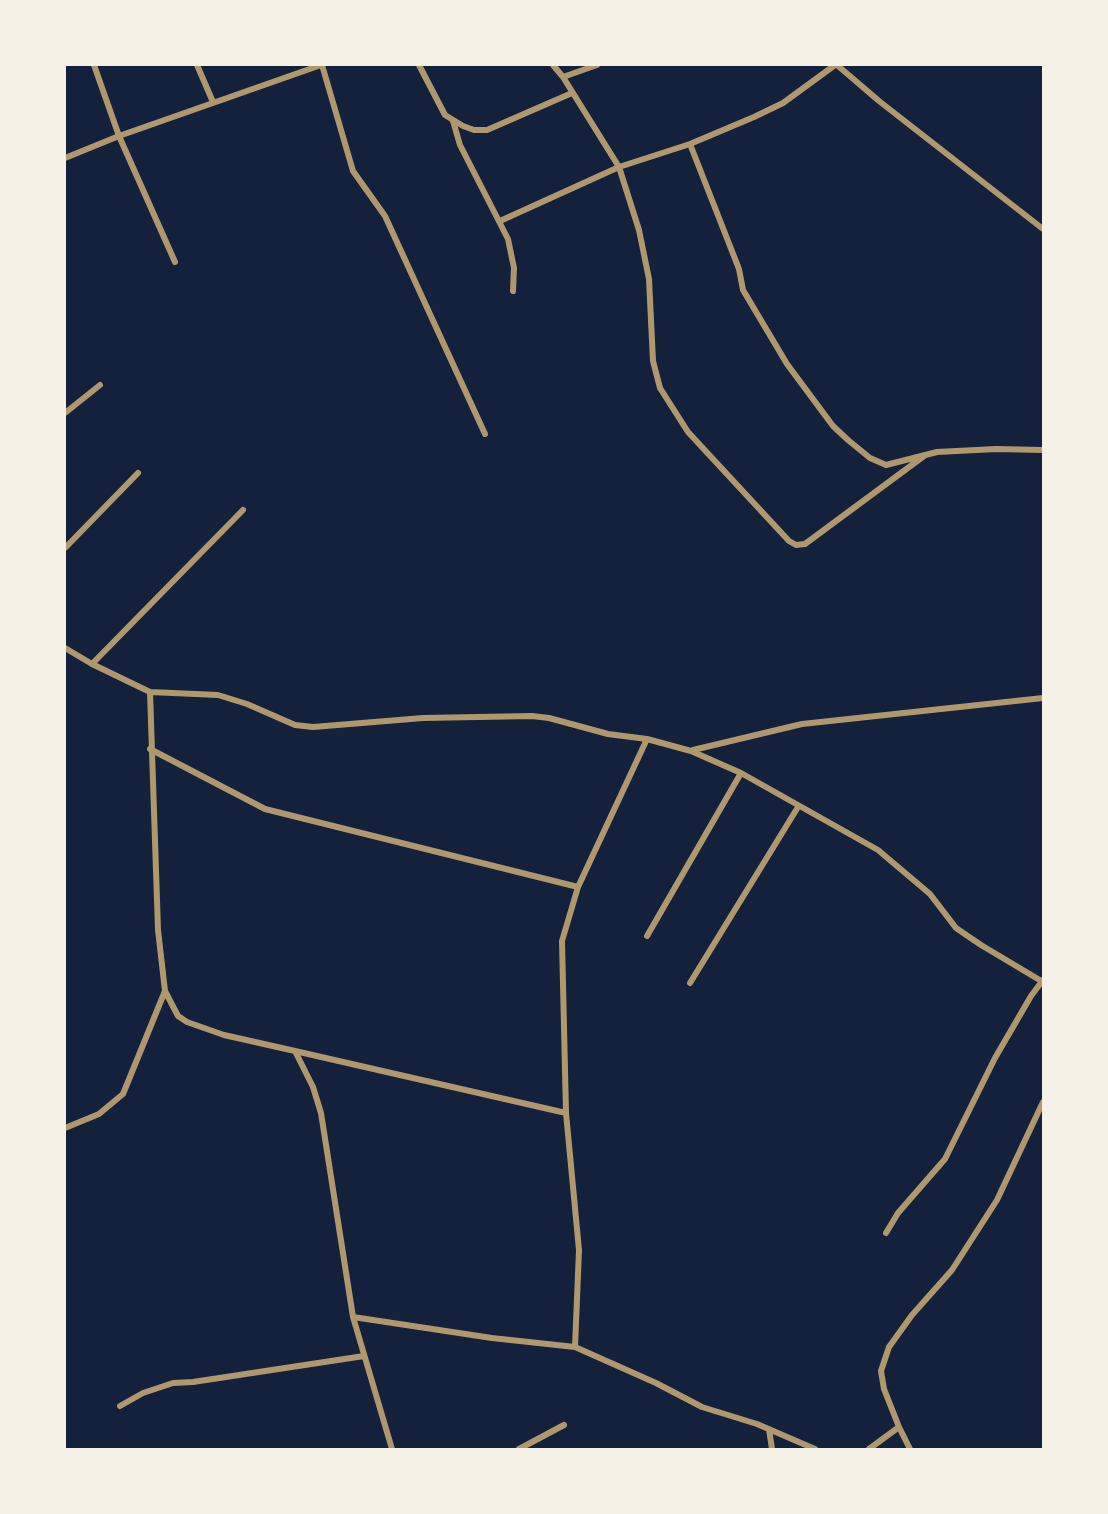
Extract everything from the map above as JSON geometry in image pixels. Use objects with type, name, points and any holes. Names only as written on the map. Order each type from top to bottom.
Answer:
[{"type":"street","points":[[94,65],[119,136],[175,262]]},
{"type":"street","points":[[197,65],[213,102]]},
{"type":"street","points":[[65,158],[119,136],[321,65],[353,171],[385,216],[485,434]]},
{"type":"street","points":[[419,65],[445,115],[474,130],[487,131],[572,93]]},
{"type":"street","points":[[552,65],[563,77],[620,167],[639,230],[649,279],[653,361],[660,388],[688,432],[789,541],[796,545],[805,544],[924,456]]},
{"type":"street","points":[[563,77],[597,65]]},
{"type":"street","points":[[500,221],[620,167],[690,144],[783,103],[836,65],[1043,229]]},
{"type":"street","points":[[453,121],[460,145],[500,221],[512,252],[513,292]]},
{"type":"street","points":[[690,144],[738,270],[743,290],[787,364],[833,426],[880,464],[895,464],[937,453],[996,449],[1043,450]]},
{"type":"street","points":[[65,413],[100,384]]},
{"type":"street","points":[[65,548],[138,473]]},
{"type":"street","points":[[92,664],[243,510]]},
{"type":"street","points":[[65,648],[150,692],[218,695],[247,704],[295,725],[313,727],[422,718],[532,716],[608,734],[647,739],[691,751],[741,773],[878,850],[930,894],[956,928],[1043,981],[1031,996],[995,1058],[945,1159],[898,1213],[886,1233]]},
{"type":"street","points":[[150,692],[158,930],[165,991],[178,1016],[187,1022],[224,1035],[566,1113]]},
{"type":"street","points":[[691,751],[802,724],[1043,698]]},
{"type":"street","points":[[575,1347],[579,1250],[566,1113],[562,941],[578,887],[647,739]]},
{"type":"street","points":[[150,749],[265,809],[578,887]]},
{"type":"street","points":[[647,936],[741,773]]},
{"type":"street","points":[[690,983],[798,807]]},
{"type":"street","points":[[65,1128],[99,1114],[122,1094],[165,991]]},
{"type":"street","points":[[295,1051],[313,1087],[321,1113],[353,1317],[392,1449]]},
{"type":"street","points":[[910,1449],[884,1390],[881,1371],[888,1347],[952,1270],[997,1200],[1043,1102]]},
{"type":"street","points":[[353,1317],[492,1338],[575,1347],[656,1383],[702,1408],[769,1429],[815,1449]]},
{"type":"street","points":[[120,1406],[143,1393],[173,1382],[192,1382],[364,1356]]},
{"type":"street","points":[[519,1449],[564,1425]]},
{"type":"street","points":[[869,1449],[900,1427]]},
{"type":"street","points":[[769,1429],[772,1449]]}]
